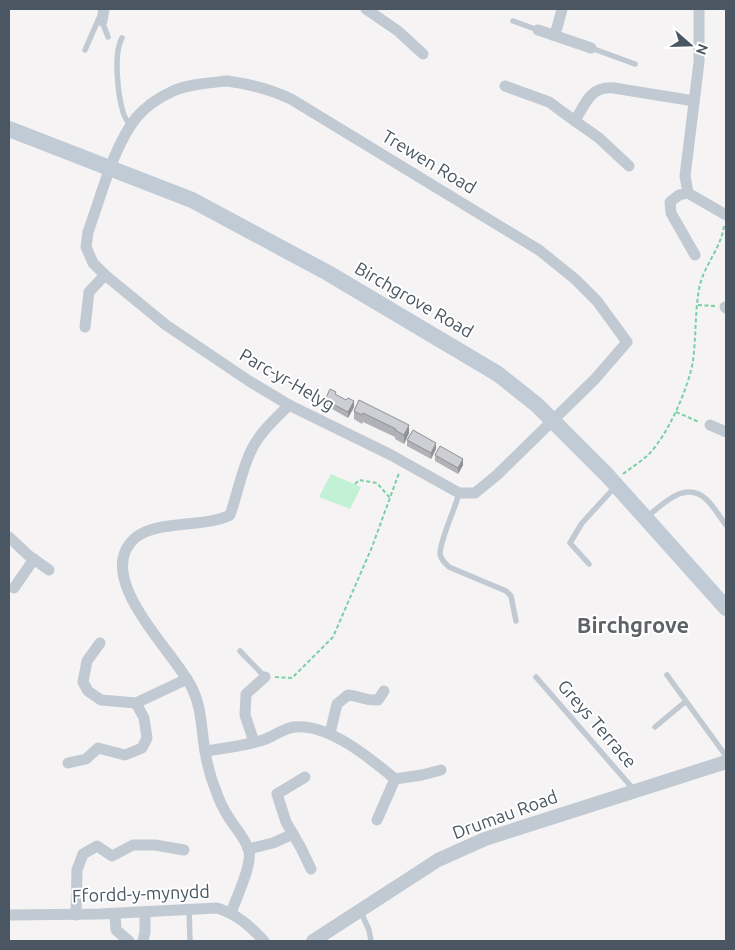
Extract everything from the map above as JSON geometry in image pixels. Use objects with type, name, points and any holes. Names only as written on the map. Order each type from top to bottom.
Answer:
[{"type":"main road","name":"Birchgrove Road","points":[[9,129],[192,200],[328,273],[498,374],[538,405],[614,483],[726,608]]},
{"type":"street","points":[[366,9],[398,31],[424,54]]},
{"type":"street","points":[[553,35],[562,9]]},
{"type":"street","points":[[688,193],[685,176],[699,62],[699,9]]},
{"type":"street","points":[[538,30],[591,48]]},
{"type":"street","name":"Trewen Road","points":[[111,169],[124,136],[136,118],[147,107],[174,91],[198,84],[227,81],[272,90],[300,104],[539,250],[575,279],[597,301],[627,342],[595,379],[552,420]]},
{"type":"street","points":[[505,86],[540,98],[557,107],[599,138],[629,166]]},
{"type":"street","points":[[576,121],[587,99],[594,92],[605,88],[694,101]]},
{"type":"street","name":"Parc-yr-Helyg","points":[[111,169],[88,232],[86,248],[93,263],[105,275],[166,325],[249,381],[289,405],[459,492]]},
{"type":"street","points":[[695,255],[672,214],[670,202],[679,195],[688,193],[726,215]]},
{"type":"street","points":[[85,327],[89,292],[105,275]]},
{"type":"street","points":[[231,913],[248,864],[248,849],[242,836],[228,817],[216,791],[205,751],[200,708],[187,679],[181,668],[139,613],[128,590],[122,568],[125,552],[136,537],[144,532],[220,520],[230,515],[250,451],[266,429],[289,405]]},
{"type":"street","points":[[459,492],[474,493],[497,474],[552,420]]},
{"type":"street","points":[[710,425],[726,432]]},
{"type":"street","points":[[9,537],[49,570]]},
{"type":"street","points":[[11,589],[34,559]]},
{"type":"street","points":[[100,643],[86,661],[83,682],[88,692],[101,700],[136,703],[187,679]]},
{"type":"street","points":[[254,742],[245,715],[246,694],[265,677]]},
{"type":"street","points":[[330,733],[338,704],[348,695],[357,696],[368,701],[378,700],[384,691]]},
{"type":"street","points":[[68,763],[86,759],[98,748],[125,755],[142,748],[147,738],[144,718],[136,703]]},
{"type":"street","points":[[205,751],[264,740],[292,727],[310,727],[330,733],[375,762],[395,779],[441,770]]},
{"type":"street","name":"Drumau Road","points":[[313,941],[438,860],[486,839],[726,762]]},
{"type":"street","points":[[305,778],[277,794],[286,822],[311,869]]},
{"type":"street","points":[[377,820],[395,779]]},
{"type":"street","points":[[248,849],[273,843],[293,834]]},
{"type":"street","points":[[76,915],[77,870],[83,854],[97,846],[112,856],[132,845],[155,845],[184,850]]},
{"type":"street","name":"Ffordd-y-mynydd","points":[[9,915],[115,914],[217,908],[231,913],[252,928],[264,941]]},
{"type":"street","points":[[143,941],[145,912]]},
{"type":"street","points":[[115,914],[116,930],[129,941]]},
{"type":"street","points":[[9,915],[9,927]]},
{"type":"lane","points":[[85,50],[98,19],[103,15],[108,37]]},
{"type":"lane","points":[[513,21],[538,30]]},
{"type":"lane","points":[[122,38],[119,43],[117,70],[123,113],[131,126]]},
{"type":"lane","points":[[591,48],[635,64]]},
{"type":"lane","points":[[589,564],[570,543],[582,523],[614,483]]},
{"type":"lane","points":[[646,518],[680,492],[693,491],[706,499],[726,525]]},
{"type":"lane","points":[[459,492],[442,545],[440,555],[443,562],[449,567],[506,591],[511,596],[516,621]]},
{"type":"lane","points":[[240,651],[265,677]]},
{"type":"lane","points":[[667,675],[726,756]]},
{"type":"lane","name":"Greys Terrace","points":[[536,677],[635,790]]},
{"type":"lane","points":[[655,727],[685,702]]},
{"type":"lane","points":[[189,910],[190,941]]},
{"type":"lane","points":[[360,910],[368,925],[371,941]]},
{"type":"path","points":[[614,483],[656,446],[681,400],[693,361],[700,282],[725,233],[726,215]]},
{"type":"path","points":[[697,305],[726,307]]},
{"type":"path","points":[[675,411],[706,426],[710,425]]},
{"type":"path","points":[[265,677],[292,678],[333,637],[372,547],[403,462]]},
{"type":"path","points":[[355,484],[358,480],[377,483],[390,498]]},
{"type":"green space","points":[[331,474],[361,487],[350,509],[319,497]]},
{"type":"building","points":[[330,389],[346,400],[348,398],[354,401],[348,412],[325,400]]},
{"type":"building","points":[[359,400],[409,425],[404,435],[396,429],[363,413],[362,415],[354,411]]},
{"type":"building","points":[[413,430],[436,443],[431,453],[407,440]]},
{"type":"building","points":[[440,446],[463,459],[458,468],[435,455]]},
{"type":"district","name":"Birchgrove","points":[[633,625]]}]
